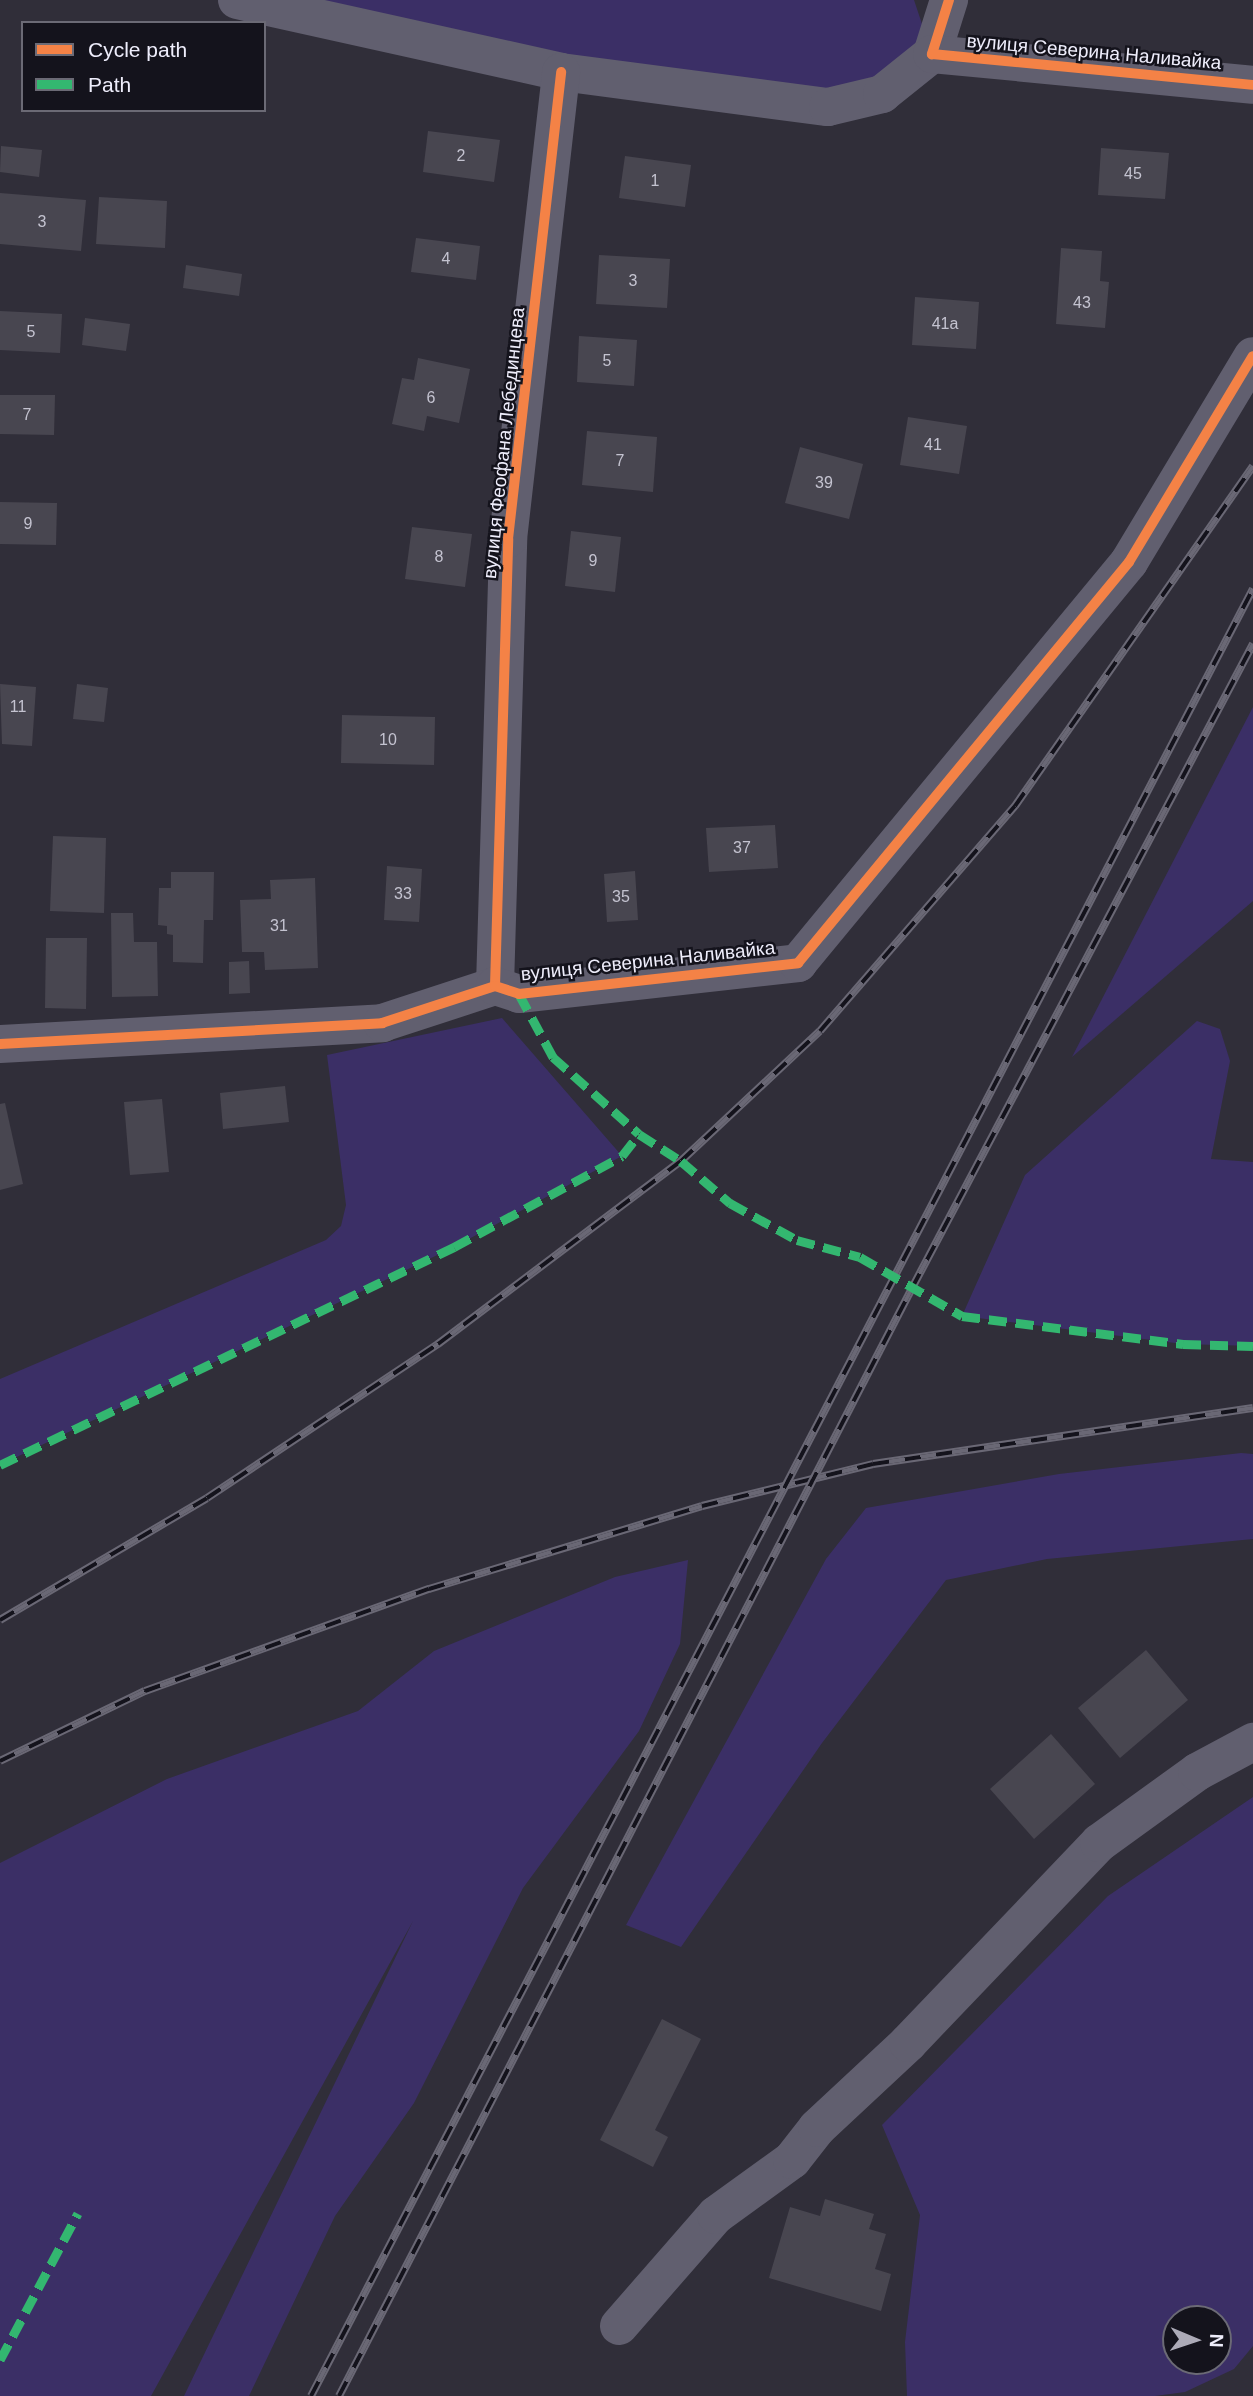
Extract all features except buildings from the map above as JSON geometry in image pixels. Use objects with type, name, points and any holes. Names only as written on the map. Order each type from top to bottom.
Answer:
[{"type":"street","points":[[237,0],[561,72],[828,107],[882,94],[932,54],[949,0]]},
{"type":"street","name":"вулиця Северина Наливайка","points":[[932,54],[1253,85]]},
{"type":"street","name":"вулиця Феофана Лебединцева","points":[[495,986],[508,539],[561,72]]},
{"type":"street","name":"вулиця Северина Наливайка","points":[[0,1044],[383,1023],[495,986],[519,994],[798,963],[1129,562],[1253,356]]},
{"type":"street","points":[[619,2326],[716,2215],[792,2160],[817,2128],[908,2043],[1099,1843],[1197,1772],[1253,1742]]},
{"type":"shaded area","points":[[237,0],[914,0],[932,54],[828,107]]},
{"type":"shaded area","points":[[1253,707],[1253,901],[1072,1057]]},
{"type":"shaded area","points":[[502,1018],[622,1156],[454,1247],[0,1465],[0,1379],[326,1240],[341,1226],[346,1205],[327,1055]]},
{"type":"shaded area","points":[[1197,1021],[1220,1029],[1230,1061],[1211,1159],[1253,1162],[1253,1346],[1183,1344],[962,1316],[1025,1175]]},
{"type":"shaded area","points":[[1241,1453],[1253,1454],[1253,1539],[1047,1559],[946,1580],[822,1743],[681,1947],[626,1925],[826,1559],[866,1508],[1059,1474]]},
{"type":"shaded area","points":[[688,1560],[680,1644],[639,1731],[523,1888],[414,2103],[335,2216],[249,2396],[184,2396],[413,1921],[151,2396],[0,2396],[0,1863],[167,1779],[358,1711],[434,1651],[615,1577]]},
{"type":"shaded area","points":[[1253,1797],[1253,2346],[1234,2369],[1232,2370],[1232,2305],[1162,2305],[1162,2375],[1221,2375],[1185,2392],[1155,2396],[907,2396],[905,2342],[920,2215],[882,2125],[1108,1896]]},
{"type":"railway","points":[[0,1620],[207,1498],[438,1344],[681,1161],[820,1031],[1015,806],[1253,466]]},
{"type":"railway","points":[[311,2396],[1253,589]]},
{"type":"railway","points":[[339,2396],[912,1288],[1253,644]]},
{"type":"railway","points":[[0,1761],[145,1691],[429,1589],[702,1506],[873,1464],[1253,1408]]},
{"type":"marked path","points":[[519,994],[553,1057],[639,1134],[681,1161],[730,1203],[797,1240],[860,1257],[962,1316],[1183,1344],[1253,1346]]},
{"type":"marked path","points":[[0,1465],[454,1247],[622,1156],[639,1134]]},
{"type":"marked path","points":[[0,2360],[78,2213]]},
{"type":"cycle path","points":[[949,0],[932,54],[1253,85]]},
{"type":"cycle path","points":[[495,986],[508,539],[561,72]]},
{"type":"cycle path","points":[[0,1044],[382,1023],[495,986],[519,994],[798,963],[1129,562],[1253,356]]}]
